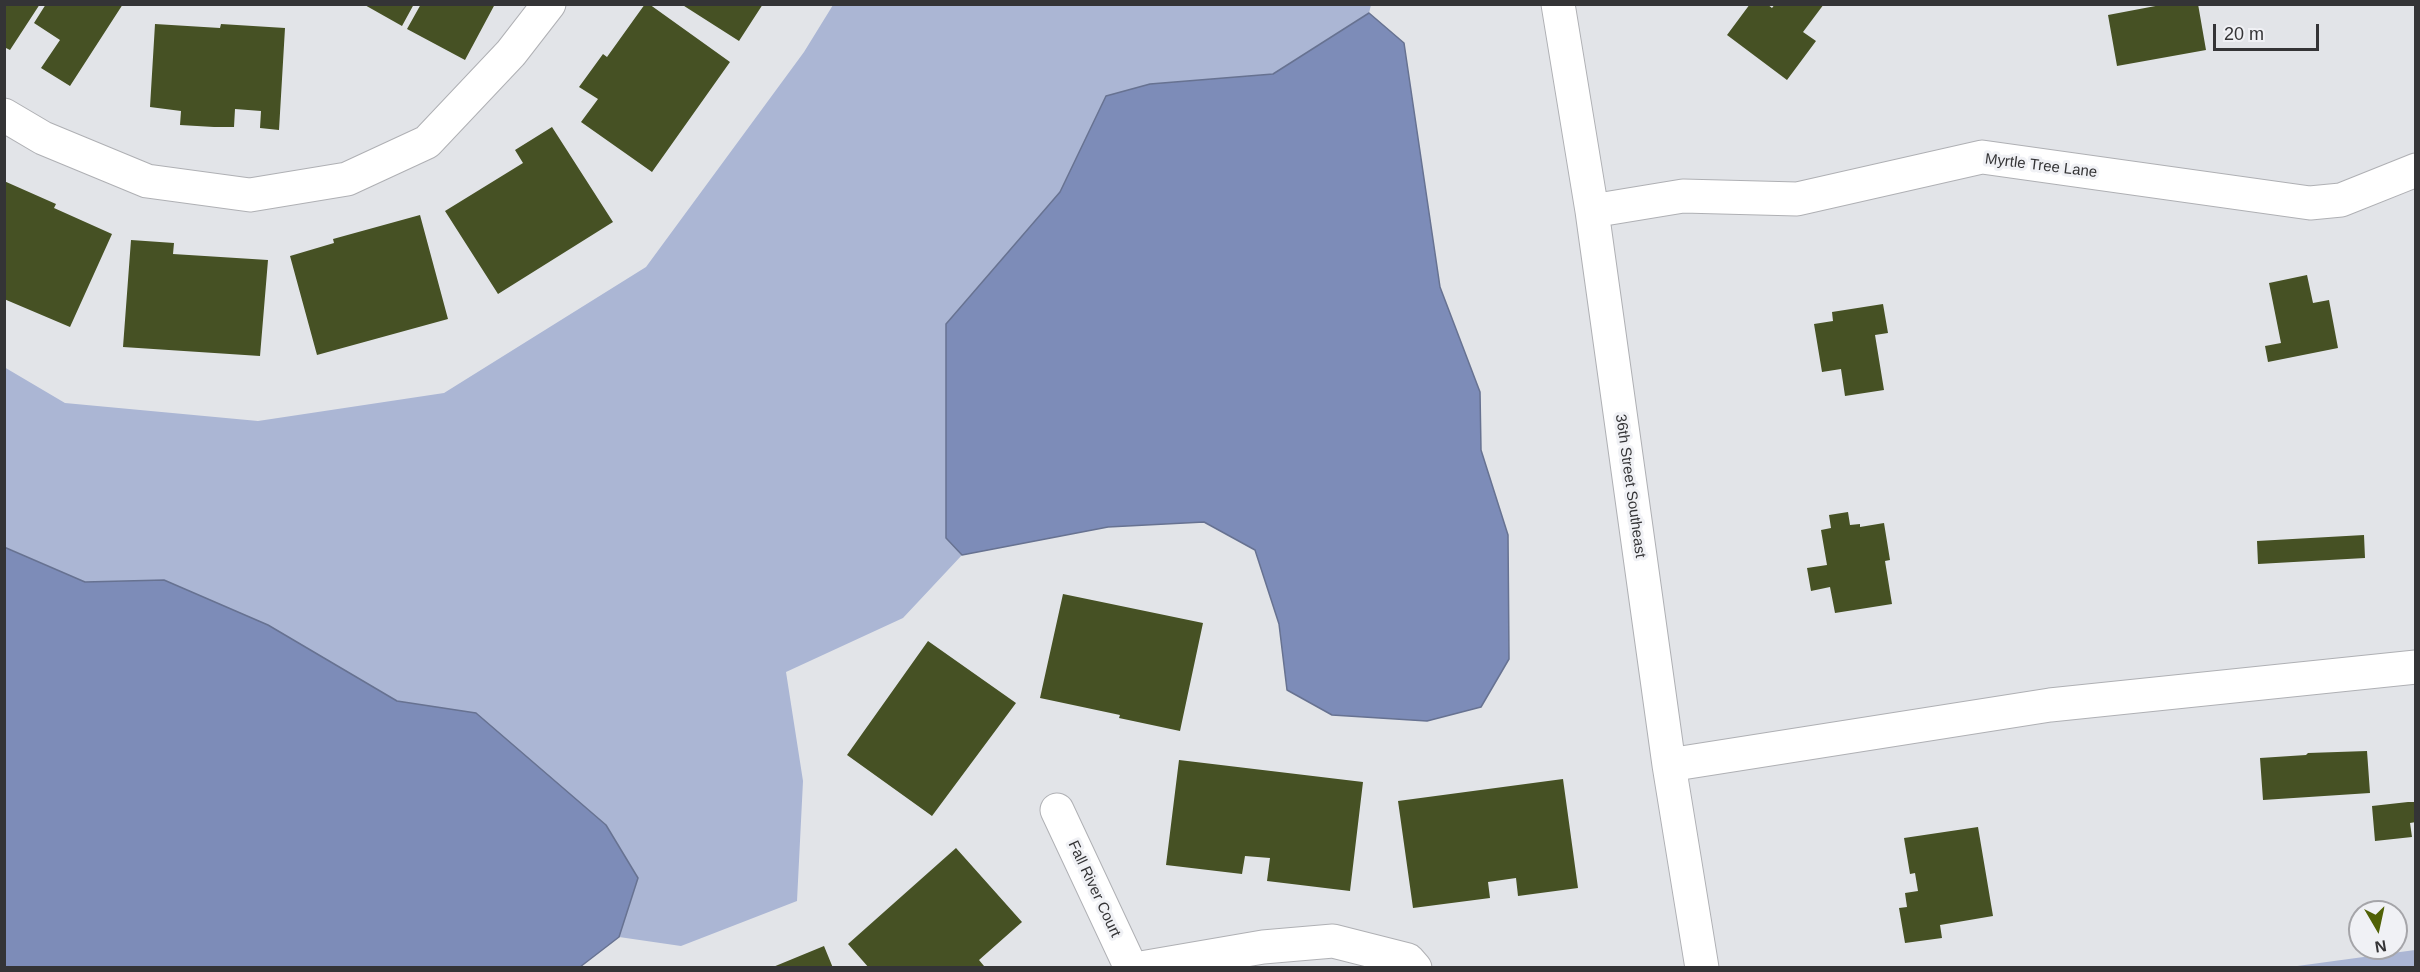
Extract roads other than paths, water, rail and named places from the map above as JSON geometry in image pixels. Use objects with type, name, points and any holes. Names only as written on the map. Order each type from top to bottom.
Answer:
[{"type":"street","points":[[4,115],[42,138],[147,181],[250,195],[347,179],[427,142],[511,53],[549,4]]},
{"type":"street","name":"36th Street Southeast","points":[[1558,4],[1592,211],[1669,765],[1702,968]]},
{"type":"street","name":"Myrtle Tree Lane","points":[[1592,211],[1683,196],[1797,199],[1982,157],[2310,203],[2341,200],[2415,170]]},
{"type":"street","points":[[1669,765],[2050,705],[2415,667]]},
{"type":"street","name":"Fall River Court","points":[[1057,810],[1131,968]]},
{"type":"street","points":[[1141,968],[1263,947],[1333,941],[1408,960],[1415,968]]}]
